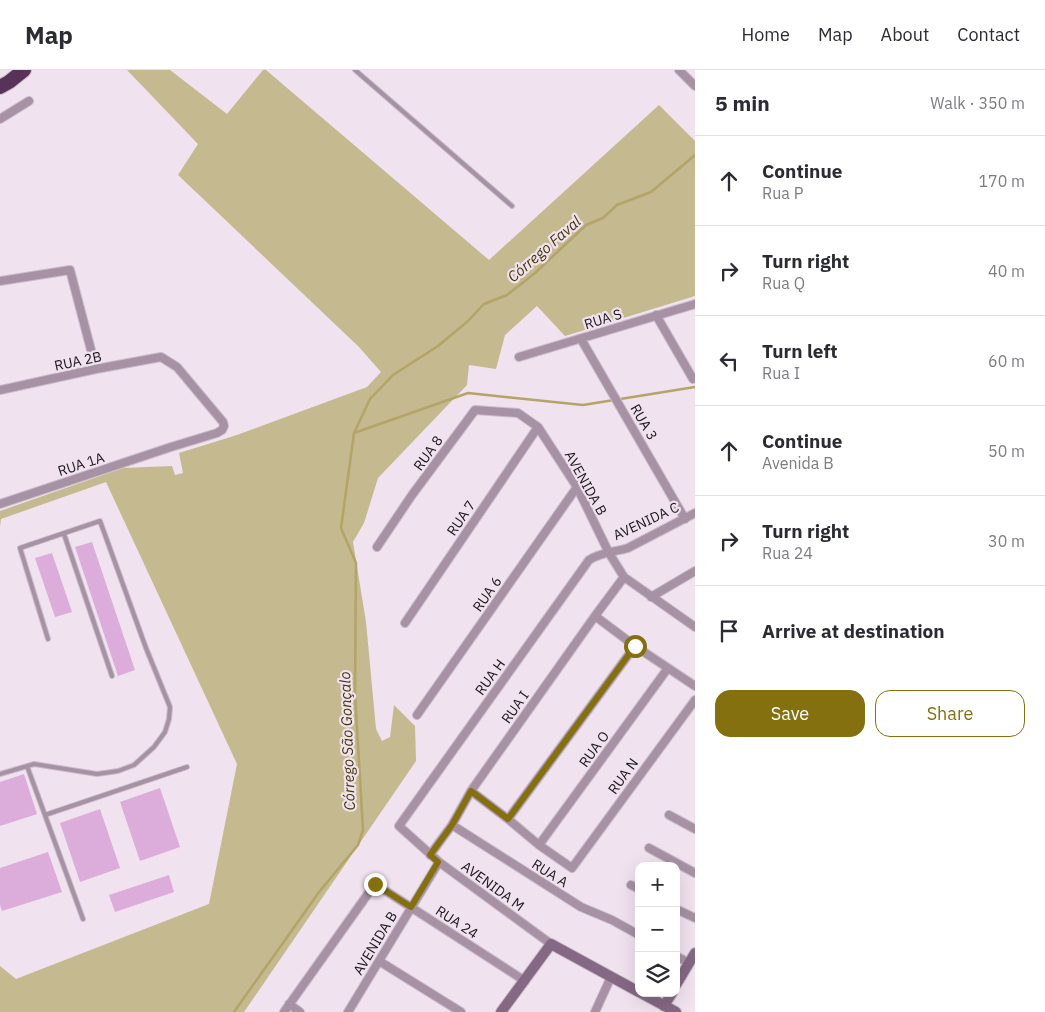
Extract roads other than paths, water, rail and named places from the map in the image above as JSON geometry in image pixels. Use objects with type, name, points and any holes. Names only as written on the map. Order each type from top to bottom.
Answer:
[{"type":"highway","points":[[0,87],[24,70]]},
{"type":"street","points":[[678,70],[695,86]]},
{"type":"street","points":[[0,119],[29,101]]},
{"type":"street","points":[[0,281],[70,270],[96,369]]},
{"type":"street","name":"RUA S","points":[[519,357],[695,304]]},
{"type":"street","points":[[656,315],[693,379]]},
{"type":"street","name":"RUA 3","points":[[581,339],[685,519]]},
{"type":"street","name":"RUA 2B","points":[[0,390],[161,357],[176,367],[223,422],[224,426]]},
{"type":"street","name":"RUA 8","points":[[377,548],[412,495],[475,410],[518,413]]},
{"type":"street","name":"AVENIDA B","points":[[518,413],[538,427],[577,486],[609,553],[624,576],[695,627]]},
{"type":"street","name":"RUA 1A","points":[[0,504],[217,433],[224,426]]},
{"type":"street","name":"RUA 7","points":[[405,623],[538,427]]},
{"type":"street","name":"RUA 6","points":[[417,715],[577,486]]},
{"type":"street","name":"AVENIDA C","points":[[609,553],[628,548],[695,513]]},
{"type":"street","name":"RUA H","points":[[398,826],[589,560],[597,554],[609,553]]},
{"type":"street","points":[[651,597],[695,571]]},
{"type":"street","name":"RUA I","points":[[430,855],[452,825],[471,791],[624,576]]},
{"type":"street","points":[[595,616],[635,646],[695,686]]},
{"type":"street","points":[[508,819],[635,646]]},
{"type":"street","name":"RUA O","points":[[539,845],[668,668]]},
{"type":"street","name":"RUA N","points":[[539,845],[572,868],[695,700]]},
{"type":"street","points":[[471,791],[539,845]]},
{"type":"street","points":[[669,815],[695,829]]},
{"type":"street","name":"RUA A","points":[[452,825],[582,907],[635,933]]},
{"type":"street","name":"AVENIDA M","points":[[398,826],[438,862],[551,944]]},
{"type":"street","points":[[649,848],[695,873]]},
{"type":"street","name":"AVENIDA B","points":[[348,1012],[438,862]]},
{"type":"street","name":"RUA 24","points":[[289,1004],[375,884],[525,981]]},
{"type":"street","points":[[680,910],[695,918]]},
{"type":"street","points":[[501,1012],[551,944],[635,990]]},
{"type":"street","points":[[680,978],[695,953]]},
{"type":"street","points":[[680,958],[689,963]]},
{"type":"street","points":[[379,961],[461,1012]]},
{"type":"street","points":[[595,1012],[612,977]]},
{"type":"street","points":[[647,997],[676,1012]]},
{"type":"street","points":[[664,1006],[670,997]]},
{"type":"street","points":[[284,1012],[289,1004],[300,1012]]},
{"type":"lane","points":[[355,70],[512,206]]},
{"type":"lane","points":[[0,774],[34,764],[97,774],[118,771],[134,765],[154,747],[165,732],[170,707],[100,521],[20,548],[48,639]]},
{"type":"lane","points":[[64,534],[112,676]]},
{"type":"lane","points":[[27,766],[83,919]]},
{"type":"lane","points":[[44,814],[186,767]]},
{"type":"waterway","name":"Córrego São Gonçalo","points":[[234,1012],[319,892],[358,845],[363,830],[355,694],[356,563],[341,528],[354,433],[370,399],[393,375],[438,346],[468,321],[484,304],[507,295],[535,273],[586,225],[603,218],[617,205],[651,192],[695,155]]},
{"type":"waterway","points":[[354,433],[468,393],[583,405],[695,387]]},
{"type":"water label","name":"Córrego Faval","points":[[544,249]]}]
